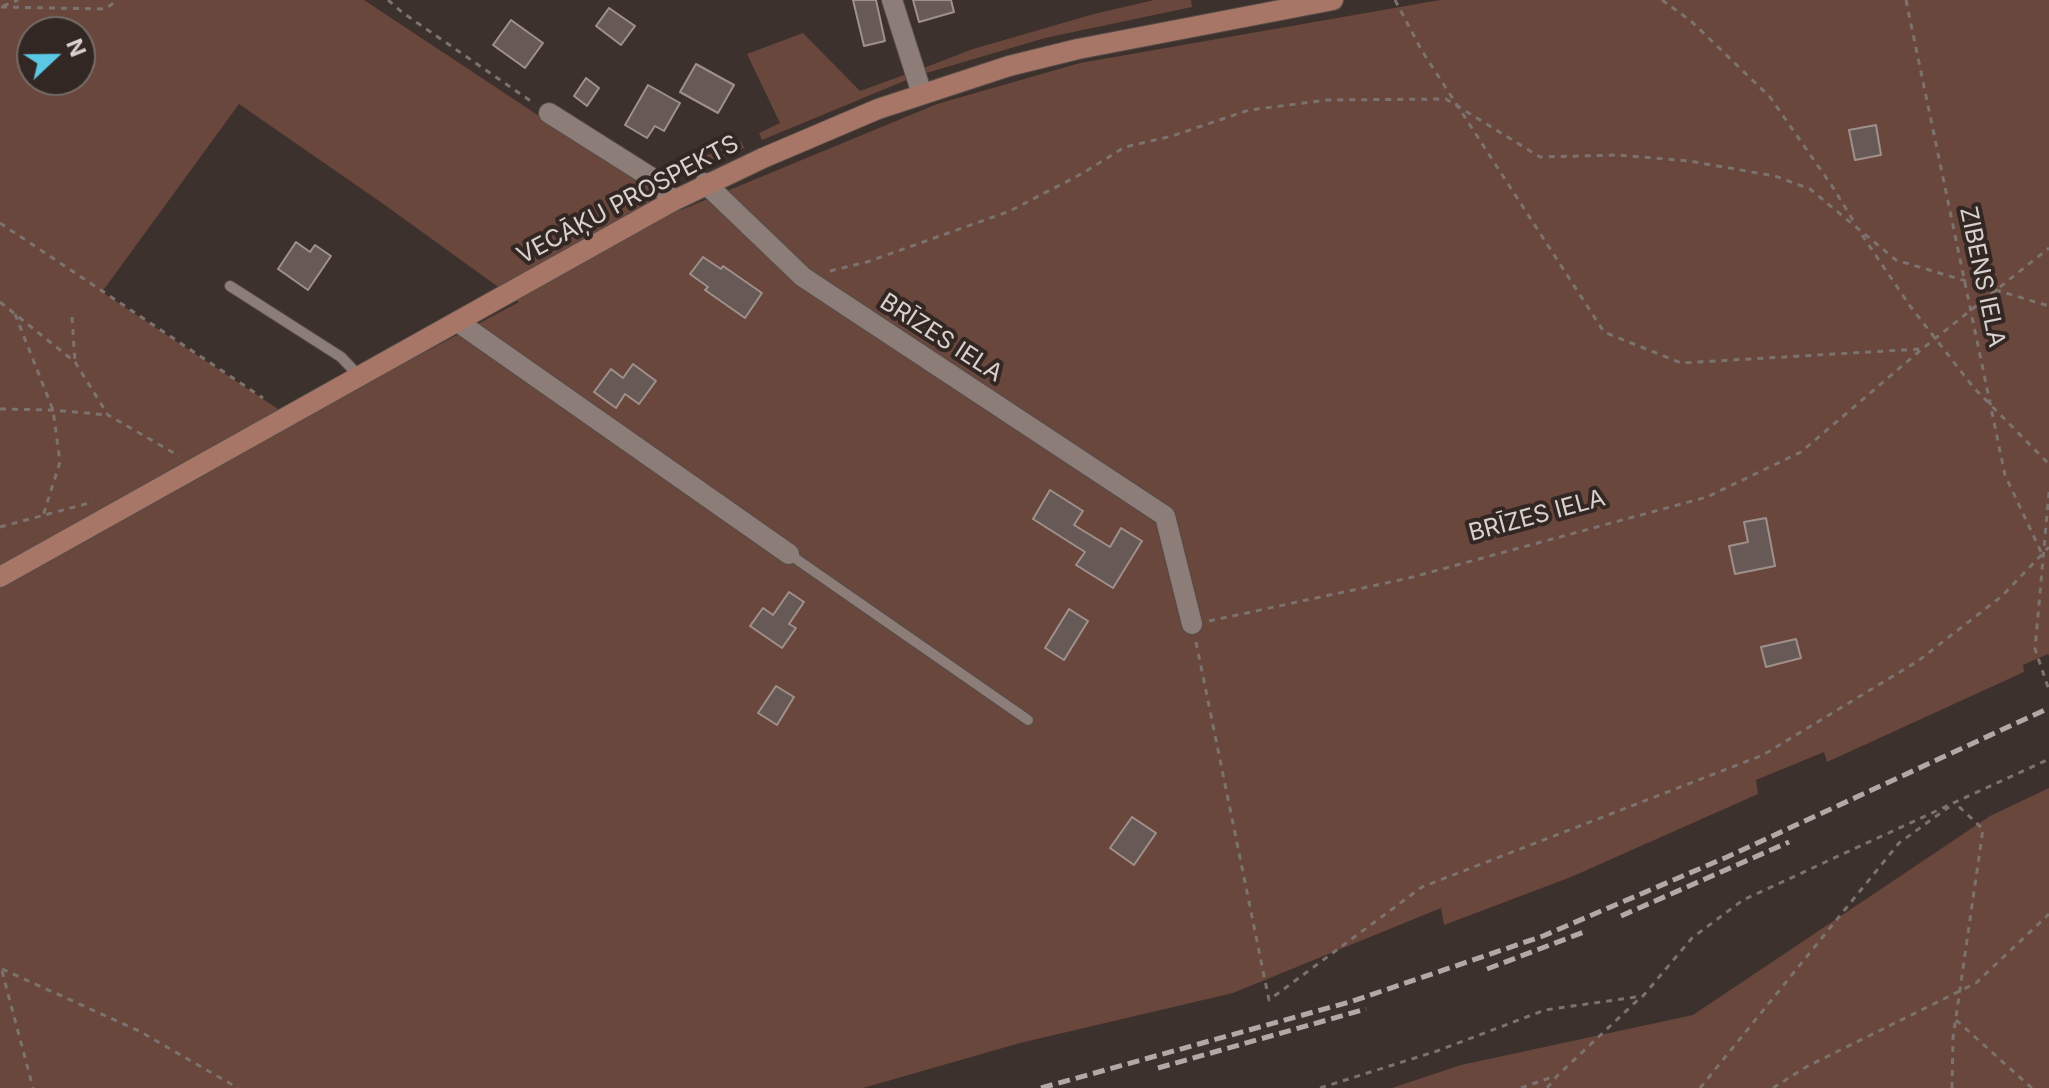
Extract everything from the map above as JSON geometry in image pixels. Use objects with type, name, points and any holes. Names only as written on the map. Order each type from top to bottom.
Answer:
[{"type":"main road","name":"VECĀĶU PROSPEKTS","points":[[0,577],[705,183],[878,109],[1009,66],[1078,49],[1333,0]]},
{"type":"street","points":[[892,0],[922,94]]},
{"type":"street","points":[[549,113],[655,180],[673,201]]},
{"type":"street","name":"BRĪZES IELA","points":[[705,183],[803,277],[1165,516],[1192,624]]},
{"type":"street","points":[[458,322],[789,554]]},
{"type":"lane","points":[[230,286],[341,357],[360,377]]},
{"type":"lane","points":[[789,554],[1028,720]]},
{"type":"path","points":[[0,7],[18,0]]},
{"type":"path","points":[[0,7],[105,9],[118,0]]},
{"type":"path","points":[[388,0],[549,113]]},
{"type":"path","points":[[1395,0],[1422,51],[1604,332],[1681,363],[1922,349]]},
{"type":"path","points":[[1662,0],[1691,21],[1770,97],[1910,306],[1974,388],[2049,464]]},
{"type":"path","name":"ZIBENS IELA","points":[[1906,0],[2005,475],[2042,554]]},
{"type":"path","points":[[803,277],[867,262],[1010,211],[1125,147],[1172,136],[1249,110],[1328,100],[1446,99],[1540,157],[1647,157],[1775,176],[1810,189],[1896,260],[2049,306]]},
{"type":"path","points":[[0,223],[263,398]]},
{"type":"path","name":"BRĪZES IELA","points":[[1192,624],[1409,578],[1707,497],[1801,452],[1935,338],[2049,248]]},
{"type":"path","points":[[0,302],[75,362],[108,415]]},
{"type":"path","points":[[13,311],[53,410],[60,462],[43,517]]},
{"type":"path","points":[[72,317],[75,362]]},
{"type":"path","points":[[0,409],[108,415],[182,458]]},
{"type":"path","points":[[2049,492],[2035,649],[2049,690]]},
{"type":"path","points":[[1192,624],[1269,1000],[1422,887],[1763,755],[1918,661],[2002,596],[2049,547]]},
{"type":"path","points":[[1547,1088],[1643,996],[1692,938],[1743,900],[2049,759]]},
{"type":"path","points":[[1952,1088],[1956,1020],[1983,829],[1956,802]]},
{"type":"path","points":[[1700,1088],[1899,843],[1956,802]]},
{"type":"path","points":[[1773,1088],[1806,1067],[1976,983],[2049,914]]},
{"type":"path","points":[[1,969],[33,1088]]},
{"type":"path","points":[[1,969],[139,1031],[238,1088]]},
{"type":"path","points":[[1320,1088],[1437,1051],[1545,1010],[1643,996]]},
{"type":"path","points":[[1956,1020],[2032,1088]]},
{"type":"path","points":[[1521,1088],[1558,1075]]},
{"type":"shaded area","points":[[0,0],[364,0],[681,210],[937,104],[1080,63],[1440,0],[2049,0],[2049,656],[2023,665],[2024,672],[1827,762],[1824,752],[1756,780],[1758,794],[1571,877],[1444,925],[1441,908],[1233,993],[1020,1043],[863,1088],[0,1088]],"holes":[[[239,104],[519,302],[296,421],[102,292]]]},
{"type":"shaded area","points":[[1154,0],[1191,0],[1192,7],[1045,38],[923,74],[921,69],[973,49]]},
{"type":"shaded area","points":[[803,33],[860,91],[907,74],[909,79],[762,140],[759,133],[780,123],[747,54]]},
{"type":"shaded area","points":[[741,141],[744,148],[674,178],[666,172]]},
{"type":"shaded area","points":[[2049,788],[2049,1088],[1392,1088],[1461,1065],[1693,1015],[1990,816]]},
{"type":"building","points":[[853,0],[876,0],[885,41],[864,46]]},
{"type":"building","points":[[913,0],[951,0],[954,12],[919,22]]},
{"type":"building","points":[[609,8],[635,26],[621,45],[596,26]]},
{"type":"building","points":[[511,20],[543,43],[525,68],[493,45]]},
{"type":"building","points":[[696,64],[734,85],[718,113],[680,92]]},
{"type":"building","points":[[586,78],[599,88],[587,106],[574,96]]},
{"type":"building","points":[[648,85],[680,103],[664,131],[655,126],[647,138],[625,125]]},
{"type":"building","points":[[1876,125],[1881,155],[1855,160],[1849,130]]},
{"type":"building","points":[[296,242],[310,252],[315,245],[331,256],[308,290],[278,269]]},
{"type":"building","points":[[703,257],[721,269],[723,266],[762,293],[745,318],[705,290],[708,287],[690,274]]},
{"type":"building","points":[[633,364],[656,381],[639,404],[625,394],[616,408],[594,392],[611,369],[623,378]]},
{"type":"building","points":[[1050,490],[1083,511],[1074,525],[1110,547],[1121,528],[1142,541],[1113,588],[1076,565],[1085,552],[1033,519]]},
{"type":"building","points":[[1766,518],[1775,566],[1735,574],[1729,546],[1748,542],[1744,522]]},
{"type":"building","points":[[789,592],[804,602],[789,624],[796,628],[782,648],[750,626],[763,608],[773,615]]},
{"type":"building","points":[[1069,609],[1088,621],[1064,660],[1045,648]]},
{"type":"building","points":[[1796,639],[1801,658],[1766,667],[1761,647]]},
{"type":"building","points":[[776,686],[794,697],[777,725],[758,713]]},
{"type":"building","points":[[1132,817],[1156,833],[1134,865],[1110,848]]},
{"type":"railway","points":[[1041,1088],[1353,1001],[1543,936],[1727,857],[2049,708]]},
{"type":"railway","points":[[1621,916],[1789,842]]},
{"type":"railway","points":[[1487,969],[1584,932]]},
{"type":"railway","points":[[1158,1068],[1366,1009]]}]
